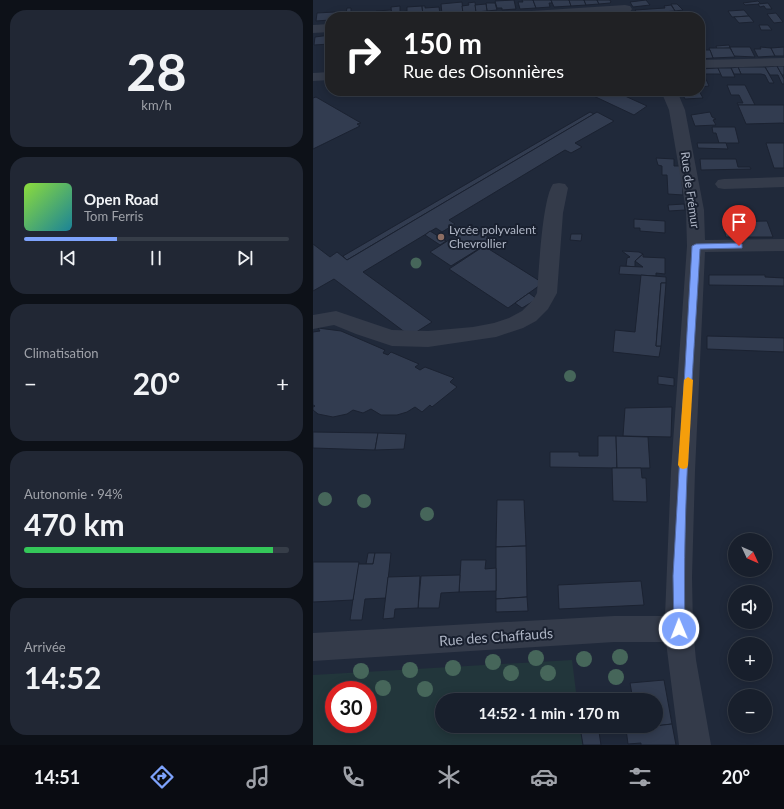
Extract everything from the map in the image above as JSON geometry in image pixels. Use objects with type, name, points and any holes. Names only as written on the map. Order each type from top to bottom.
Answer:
[{"type":"street","points":[[578,12],[624,9]]},
{"type":"street","points":[[313,29],[325,28]]},
{"type":"street","points":[[705,64],[784,62]]},
{"type":"street","points":[[313,77],[325,76]]},
{"type":"street","name":"Rue de Frémur","points":[[671,96],[677,110],[694,203],[696,246],[680,529],[679,576],[679,629],[695,745]]},
{"type":"street","points":[[724,184],[784,182]]},
{"type":"street","points":[[313,322],[336,318],[363,329],[392,338],[428,339],[496,330],[516,323],[529,316],[541,304],[547,293],[554,213],[559,188]]},
{"type":"street","points":[[696,246],[784,245]]},
{"type":"street","name":"Rue des Chaffauds","points":[[313,647],[614,629],[679,629]]},
{"type":"green space","points":[[572,660],[576,693],[435,693],[435,733],[581,733],[583,745],[313,745],[313,675]]},
{"type":"building","points":[[514,0],[516,9],[502,10],[502,8],[497,8],[495,1]]},
{"type":"building","points":[[522,0],[533,0],[536,8],[520,9],[518,2],[523,2]]},
{"type":"building","points":[[533,0],[551,0],[552,3],[549,3],[550,7],[536,8]]},
{"type":"building","points":[[551,0],[569,0],[571,6],[554,7]]},
{"type":"building","points":[[569,0],[584,0],[586,5],[571,6]]},
{"type":"building","points":[[584,0],[597,0],[599,4],[586,5]]},
{"type":"building","points":[[597,0],[610,0],[611,2],[599,4]]},
{"type":"building","points":[[646,0],[650,5],[633,7],[630,2]]},
{"type":"building","points":[[758,1],[761,4],[745,5],[743,3]]},
{"type":"building","points":[[462,2],[463,12],[442,12],[441,4]]},
{"type":"building","points":[[475,2],[476,12],[463,12],[462,6],[469,5],[468,3]]},
{"type":"building","points":[[486,3],[495,3],[497,10],[487,11]]},
{"type":"building","points":[[768,3],[772,9],[766,9],[764,6],[760,7],[758,4]]},
{"type":"building","points":[[486,4],[487,11],[476,12],[475,5]]},
{"type":"building","points":[[671,4],[677,4],[683,10],[675,11]]},
{"type":"building","points":[[671,5],[675,11],[636,12],[635,10],[665,8],[664,6]]},
{"type":"building","points":[[400,6],[400,12],[392,12],[391,7]]},
{"type":"building","points":[[422,6],[423,12],[407,12],[407,7]]},
{"type":"building","points":[[422,6],[425,6],[425,8],[439,7],[440,12],[423,12]]},
{"type":"building","points":[[347,8],[351,8],[351,12],[346,12]]},
{"type":"building","points":[[391,10],[391,12],[376,12]]},
{"type":"building","points":[[744,10],[749,16],[732,17],[728,11]]},
{"type":"building","points":[[317,13],[325,13],[325,20],[316,21]]},
{"type":"building","points":[[776,13],[783,22],[774,23],[767,14]]},
{"type":"building","points":[[749,16],[754,22],[739,23],[734,17]]},
{"type":"building","points":[[759,25],[768,25],[772,30],[761,30]]},
{"type":"building","points":[[325,36],[325,44],[314,45],[315,37]]},
{"type":"building","points":[[729,45],[730,48],[717,49],[716,46]]},
{"type":"building","points":[[730,47],[750,47],[755,57],[734,56]]},
{"type":"building","points":[[760,47],[771,48],[775,56],[758,57],[754,49],[761,49]]},
{"type":"building","points":[[784,47],[784,56],[775,56],[771,48]]},
{"type":"building","points":[[709,48],[730,48],[735,57],[713,58]]},
{"type":"building","points":[[705,50],[710,50],[713,58],[705,59]]},
{"type":"building","points":[[777,66],[784,79],[784,84],[782,84],[778,75],[770,75],[765,67]]},
{"type":"building","points":[[777,66],[784,66],[784,75],[782,75]]},
{"type":"building","points":[[738,67],[765,67],[774,83],[769,83],[765,75],[741,74]]},
{"type":"building","points":[[738,67],[741,74],[734,74],[731,68]]},
{"type":"building","points":[[718,68],[721,74],[706,74],[705,77],[705,69]]},
{"type":"building","points":[[718,68],[731,68],[735,77],[722,77]]},
{"type":"building","points":[[705,77],[709,86],[705,86]]},
{"type":"building","points":[[727,85],[745,85],[755,105],[738,105],[737,103],[743,103],[739,95],[731,95]]},
{"type":"building","points":[[594,96],[625,96],[647,106],[634,115]]},
{"type":"building","points":[[684,96],[702,96],[703,98],[685,99]]},
{"type":"building","points":[[316,97],[361,123],[357,124],[360,126],[313,149],[313,98]]},
{"type":"building","points":[[738,105],[784,105],[784,124],[746,124]]},
{"type":"building","points":[[590,112],[594,114],[347,260],[343,256]]},
{"type":"building","points":[[597,112],[614,121],[575,143],[582,147],[571,153],[565,150],[449,220],[455,224],[442,232],[436,228],[363,272],[432,322],[410,336],[334,279],[313,291],[313,244],[330,257],[337,252],[347,260]]},
{"type":"building","points":[[710,112],[712,117],[716,119],[713,120],[716,125],[695,126],[691,115]]},
{"type":"building","points":[[712,127],[735,127],[739,143],[719,143],[716,133],[713,133]]},
{"type":"building","points":[[697,143],[726,143],[728,149],[698,148]]},
{"type":"building","points":[[766,143],[784,143],[784,168],[774,168]]},
{"type":"building","points":[[656,158],[674,159],[674,166],[681,166],[683,195],[668,194],[667,175],[662,175],[662,166],[658,165]]},
{"type":"building","points":[[700,159],[736,159],[738,167],[750,167],[751,169],[701,170]]},
{"type":"building","points":[[684,204],[685,210],[669,211],[668,205]]},
{"type":"building","points":[[634,219],[665,221],[665,233],[640,231],[640,228],[634,228]]},
{"type":"building","points":[[767,221],[773,237],[726,237],[722,222]]},
{"type":"building","points":[[471,226],[493,240],[451,266],[430,252]]},
{"type":"building","points":[[430,231],[446,241],[440,245],[425,235]]},
{"type":"building","points":[[571,234],[582,234],[581,241],[570,240]]},
{"type":"building","points":[[484,246],[543,283],[508,308],[449,269]]},
{"type":"building","points":[[622,251],[639,252],[643,254],[635,261],[635,267],[626,266],[627,258],[630,257]]},
{"type":"building","points":[[643,254],[643,257],[665,258],[665,274],[656,273],[656,276],[619,274],[620,266],[643,267],[635,261]]},
{"type":"building","points":[[641,275],[666,277],[666,283],[661,283],[656,346],[661,346],[659,357],[613,352],[615,330],[635,332]]},
{"type":"building","points":[[709,275],[765,275],[765,277],[784,278],[784,286],[709,285]]},
{"type":"building","points":[[661,283],[666,283],[661,346],[656,346]]},
{"type":"building","points":[[529,293],[537,299],[522,308],[515,303]]},
{"type":"building","points":[[318,328],[341,331],[385,350],[383,353],[388,355],[391,352],[419,364],[415,367],[420,370],[425,367],[454,378],[450,382],[457,387],[432,407],[430,405],[422,412],[415,407],[407,412],[397,415],[381,415],[371,409],[363,413],[353,410],[347,414],[333,417],[318,414],[313,410],[313,407],[315,406],[313,405],[313,332],[320,331]]},
{"type":"building","points":[[707,336],[784,338],[784,352],[707,349]]},
{"type":"building","points":[[658,376],[674,378],[674,386],[658,384]]},
{"type":"building","points":[[672,407],[671,437],[623,436],[625,408]]},
{"type":"building","points":[[313,432],[378,433],[375,450],[313,448]]},
{"type":"building","points":[[378,433],[406,434],[404,449],[375,450]]},
{"type":"building","points":[[598,436],[616,436],[617,468],[550,467],[550,452],[579,452],[579,456],[598,456]]},
{"type":"building","points":[[616,436],[648,437],[650,468],[617,468]]},
{"type":"building","points":[[612,468],[641,468],[642,478],[646,478],[647,502],[613,501]]},
{"type":"building","points":[[497,500],[524,500],[526,546],[496,547]]},
{"type":"building","points":[[526,546],[527,597],[496,599],[496,547]]},
{"type":"building","points":[[368,553],[375,553],[373,564],[366,564]]},
{"type":"building","points":[[375,553],[391,553],[386,598],[365,599],[362,620],[350,620],[358,564],[373,564]]},
{"type":"building","points":[[461,560],[486,560],[485,569],[496,568],[496,591],[459,592]]},
{"type":"building","points":[[313,562],[359,562],[353,600],[313,602]]},
{"type":"building","points":[[460,575],[459,592],[441,593],[439,608],[418,608],[421,576]]},
{"type":"building","points":[[420,576],[418,608],[395,609],[394,618],[383,619],[388,577]]},
{"type":"building","points":[[641,581],[644,605],[559,609],[558,585]]},
{"type":"building","points":[[527,597],[528,611],[496,612],[496,599]]},
{"type":"building","points":[[664,680],[672,724],[663,725],[663,693],[632,693],[630,683]]},
{"type":"building","points":[[672,724],[676,745],[641,745],[641,743],[628,744],[627,733],[663,733],[663,725]]},
{"type":"building","points":[[581,733],[599,733],[601,745],[583,745]]},
{"type":"slow traffic","points":[[683,465],[688,380]]},
{"type":"place","name":"Lycée polyvalent Chevrollier","points":[[441,237]]},
{"type":"route","points":[[679,629],[680,529],[696,246],[739,246]]}]
